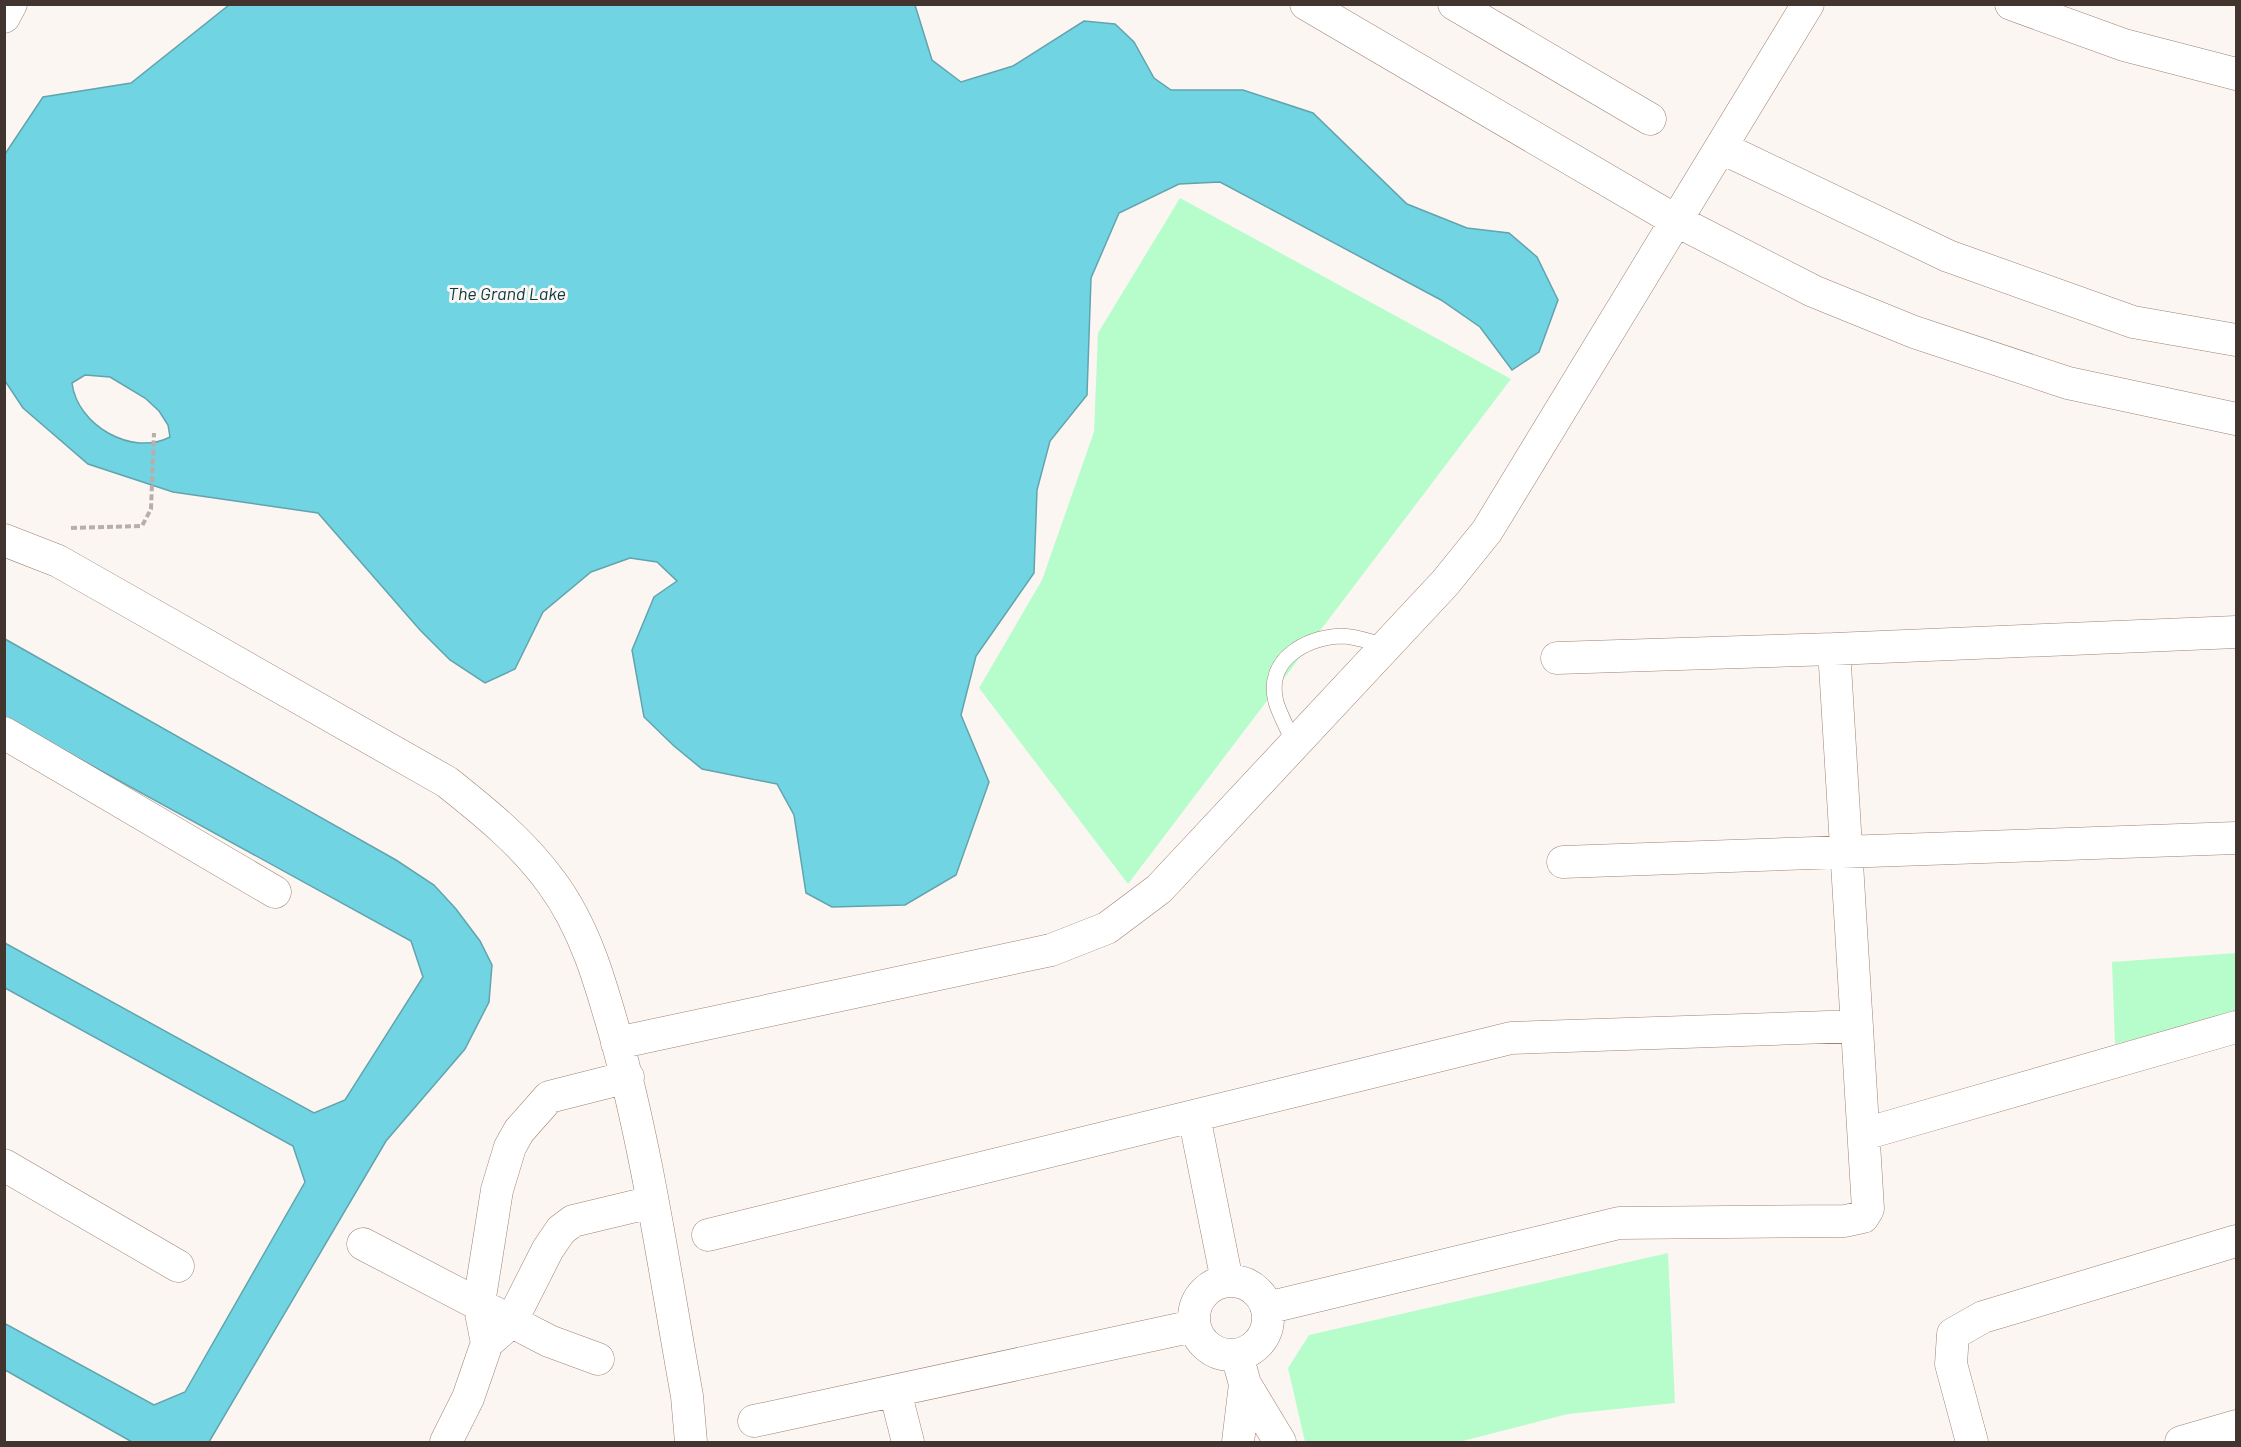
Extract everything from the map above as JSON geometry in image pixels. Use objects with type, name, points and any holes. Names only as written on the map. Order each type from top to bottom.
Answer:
[{"type":"street","points":[[4,17],[11,4]]},
{"type":"street","points":[[1306,4],[1675,220],[1813,291],[1914,332],[2068,383],[2236,419]]},
{"type":"street","points":[[1454,4],[1650,119]]},
{"type":"street","points":[[617,1043],[1051,951],[1107,928],[1158,889],[1445,583],[1487,531],[1808,4]]},
{"type":"street","points":[[2011,4],[2124,45],[2236,74]]},
{"type":"street","points":[[1722,148],[1948,256],[2133,322],[2236,340]]},
{"type":"street","points":[[4,540],[58,561],[447,782],[502,825],[552,883],[577,926],[596,970],[628,1077],[687,1396],[691,1443]]},
{"type":"street","points":[[1557,658],[2236,632]]},
{"type":"street","points":[[1267,1308],[1619,1223],[1856,1220],[1863,1217],[1868,1209],[1834,649]]},
{"type":"street","points":[[4,733],[275,892]]},
{"type":"street","points":[[1563,862],[2236,837]]},
{"type":"street","points":[[708,1235],[1524,1036],[1857,1026]]},
{"type":"street","points":[[1864,1134],[2236,1027]]},
{"type":"street","points":[[487,1343],[479,1304],[497,1190],[510,1147],[519,1131],[549,1097],[628,1077]]},
{"type":"street","points":[[1194,1116],[1227,1281]]},
{"type":"street","points":[[4,1165],[178,1266]]},
{"type":"street","points":[[446,1443],[468,1398],[487,1343],[511,1322],[548,1249],[561,1230],[573,1221],[652,1202]]},
{"type":"street","points":[[1972,1443],[1951,1364],[1953,1334],[1983,1317],[2236,1241]]},
{"type":"street","points":[[363,1244],[549,1341],[598,1359]]},
{"type":"street","points":[[1238,1443],[1241,1369],[1265,1333],[1268,1321],[1267,1308],[1261,1296],[1252,1287],[1227,1281],[1205,1291],[1198,1300],[1194,1311],[1194,1326],[1203,1344],[1241,1369],[1280,1443]]},
{"type":"street","points":[[754,1421],[1194,1326]]},
{"type":"street","points":[[895,1391],[908,1443]]},
{"type":"street","points":[[2181,1443],[2236,1426]]},
{"type":"lane","points":[[1295,745],[1276,700],[1276,676],[1286,657],[1307,642],[1344,636],[1387,646]]},
{"type":"path","points":[[58,561],[57,548],[72,527],[142,526],[151,509],[154,432]]},
{"type":"green space","points":[[1180,198],[1511,379],[1128,884],[979,688],[1042,580],[1094,432],[1098,333]]},
{"type":"green space","points":[[2236,953],[2236,1014],[2115,1044],[2112,962]]},
{"type":"green space","points":[[1668,1253],[1675,1403],[1568,1414],[1459,1442],[1305,1442],[1288,1368],[1309,1335]]},
{"type":"water","name":"The Grand Lake","points":[[229,5],[915,5],[932,60],[961,82],[1013,66],[1084,21],[1115,24],[1134,42],[1154,78],[1171,90],[1243,90],[1313,113],[1407,204],[1467,228],[1509,233],[1537,257],[1558,300],[1539,352],[1512,370],[1480,327],[1441,300],[1220,182],[1179,184],[1119,213],[1091,278],[1087,395],[1050,441],[1037,490],[1034,573],[976,656],[961,715],[989,782],[956,875],[905,905],[832,907],[806,893],[794,815],[777,784],[702,769],[644,717],[632,650],[654,597],[677,581],[657,562],[630,558],[591,572],[543,612],[515,669],[485,683],[450,660],[420,630],[318,513],[173,492],[88,464],[23,408],[5,381],[5,154],[43,97],[131,83]],"holes":[[[85,375],[110,377],[145,398],[159,411],[168,425],[170,437],[155,442],[139,443],[124,440],[95,424],[84,412],[76,398],[72,383]]]},
{"type":"water","points":[[5,639],[396,860],[434,885],[480,941],[492,965],[489,1002],[465,1049],[386,1141],[209,1442],[132,1442],[5,1370],[4,1323],[154,1405],[185,1392],[305,1182],[293,1146],[5,988],[5,943],[314,1113],[345,1100],[423,977],[411,941],[5,718]]}]
